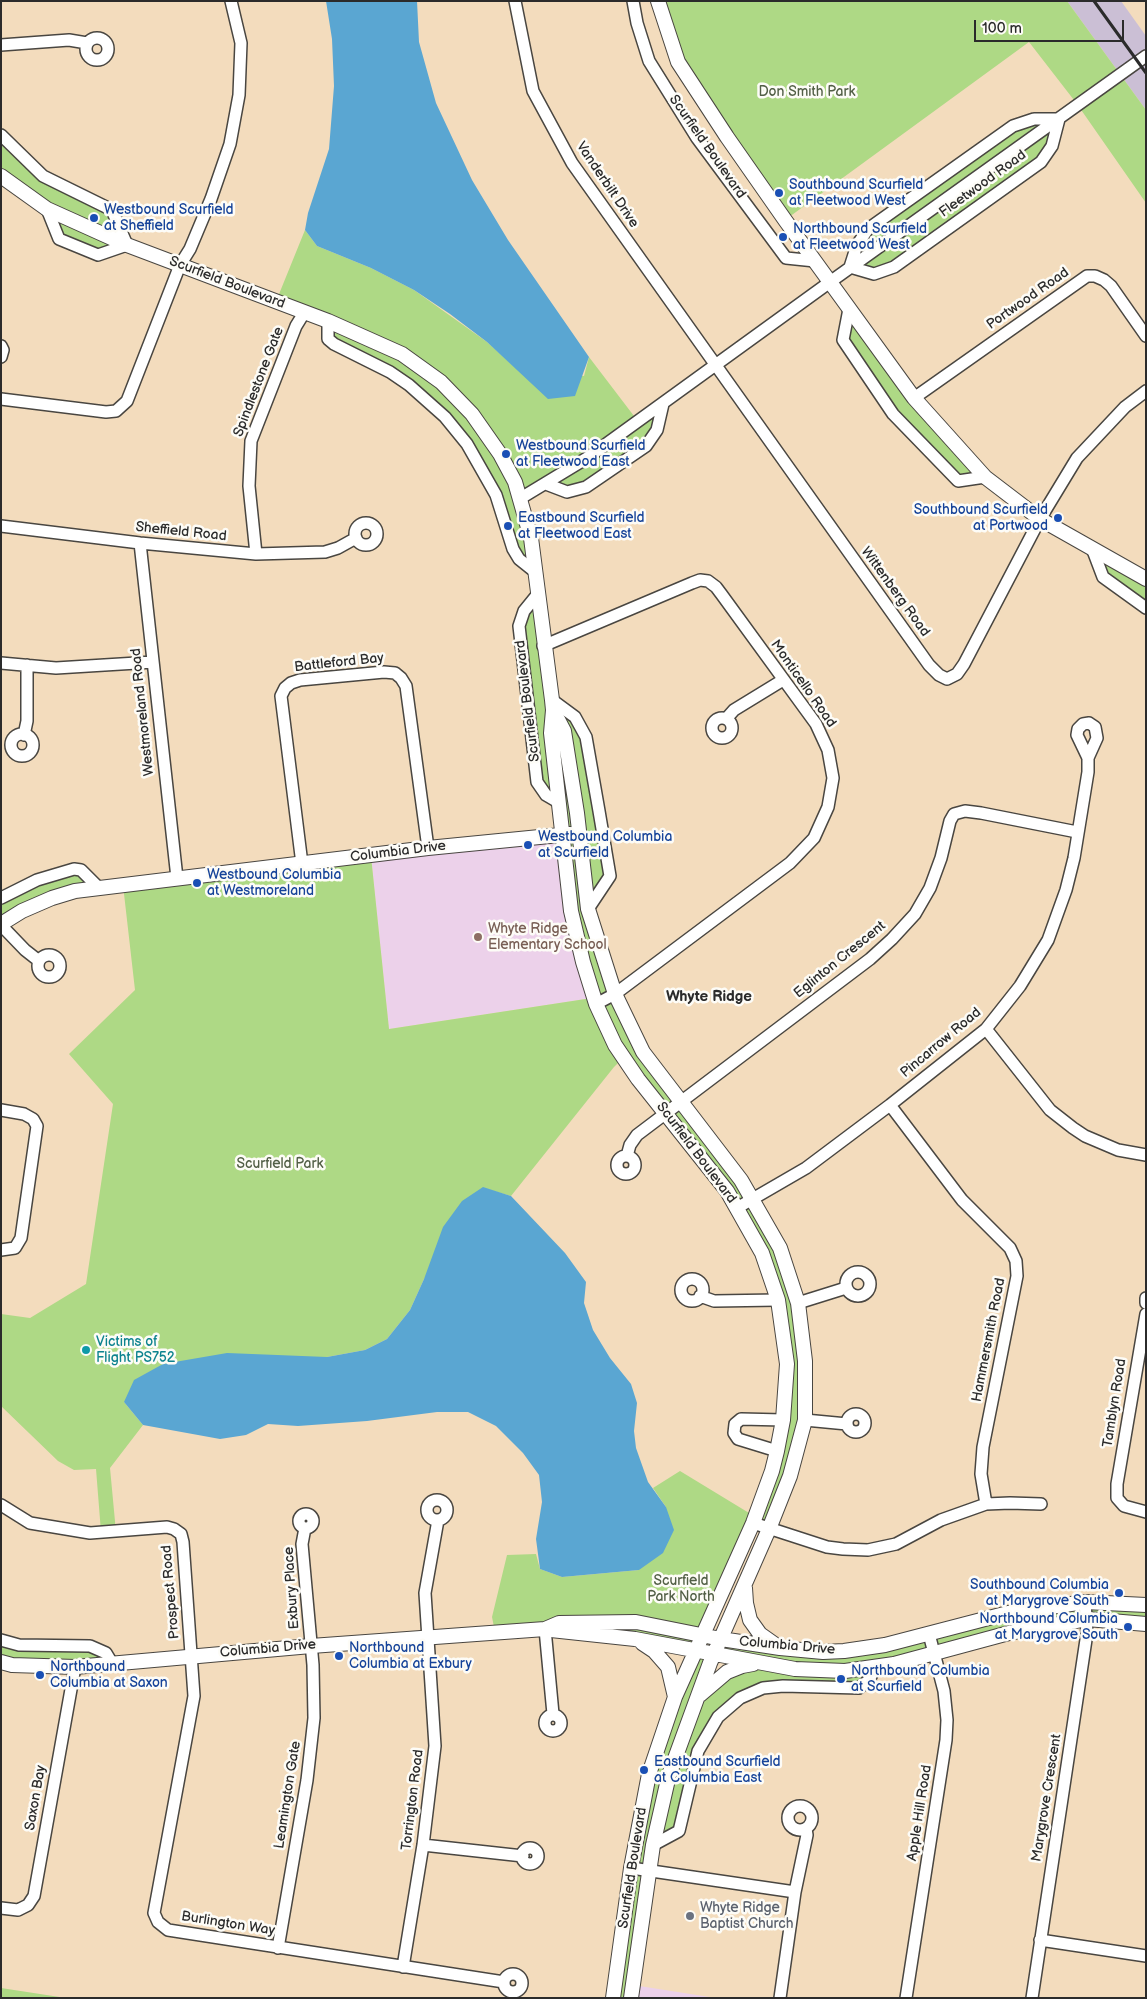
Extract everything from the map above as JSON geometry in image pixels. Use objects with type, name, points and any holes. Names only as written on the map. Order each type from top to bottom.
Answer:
[{"type":"street","points":[[1,399],[106,412],[116,411],[122,407],[132,390],[180,265],[197,232],[230,144],[239,95],[241,43],[231,1]]},
{"type":"street","name":"Vanderbilt Drive","points":[[515,1],[533,91],[572,163],[715,366]]},
{"type":"street","name":"Scurfield Boulevard","points":[[633,1],[637,23],[649,61],[697,138],[786,258],[815,261]]},
{"type":"street","name":"Scurfield Boulevard","points":[[658,1],[678,62],[727,137],[914,398],[985,477],[1040,520],[1146,579]]},
{"type":"street","points":[[1,45],[69,40],[87,44]]},
{"type":"street","name":"Fleetwood Road","points":[[521,498],[586,458],[663,404],[850,267],[1146,56]]},
{"type":"street","points":[[850,267],[858,245],[868,229],[1013,126],[1034,119],[1059,119]]},
{"type":"street","name":"Fleetwood Road","points":[[850,267],[874,274],[894,268],[1041,162],[1052,146],[1059,119]]},
{"type":"street","points":[[1,135],[44,176],[112,210],[127,245],[98,255],[59,239],[47,209]]},
{"type":"street","name":"Scurfield Boulevard","points":[[1,176],[47,209],[127,245],[328,321],[402,354],[441,382],[472,414],[500,454],[521,498],[531,538],[543,646],[552,705],[551,733],[570,911],[583,962],[596,1004],[615,1046],[638,1079],[727,1191],[762,1252],[778,1300],[786,1364],[783,1420],[778,1451],[753,1523],[694,1650],[675,1697],[649,1774],[631,1868],[613,1998]]},
{"type":"street","name":"Portwood Road","points":[[914,398],[1087,276],[1094,276],[1104,280],[1111,286],[1146,336]]},
{"type":"street","points":[[849,309],[843,340],[893,414],[958,481],[985,477]]},
{"type":"street","name":"Spindlestone Gate","points":[[256,554],[249,486],[251,441],[296,326],[304,312]]},
{"type":"street","points":[[328,321],[328,339],[334,344],[390,372],[409,385],[445,417],[467,444],[496,495],[513,549],[519,559],[534,571]]},
{"type":"street","points":[[1,346],[3,350],[1,357]]},
{"type":"street","name":"Wittenberg Road","points":[[715,366],[929,666],[938,675],[947,679],[957,674],[964,664],[1040,520]]},
{"type":"street","points":[[1040,520],[1077,458],[1125,407],[1146,391]]},
{"type":"street","points":[[546,484],[567,492],[586,487],[594,482],[646,446],[657,430],[663,404]]},
{"type":"street","name":"Sheffield Road","points":[[1,526],[140,543],[256,554],[325,552],[338,548],[356,538]]},
{"type":"street","name":"Westmoreland Road","points":[[140,543],[177,878]]},
{"type":"street","points":[[1092,548],[1103,577],[1146,608]]},
{"type":"street","name":"Monticello Road","points":[[543,646],[700,580],[708,582],[716,587],[816,724],[828,750],[833,778],[828,806],[814,838],[790,863],[614,994],[596,1004]]},
{"type":"street","name":"Scurfield Boulevard","points":[[537,595],[524,611],[519,626],[537,782],[546,794],[558,802]]},
{"type":"street","points":[[1,663],[56,668],[153,662]]},
{"type":"street","points":[[24,735],[27,721],[27,665]]},
{"type":"street","name":"Battleford Bay","points":[[302,864],[281,696],[285,688],[291,683],[300,680],[384,672],[395,673],[401,678],[406,686],[428,848]]},
{"type":"street","points":[[726,719],[734,710],[784,680]]},
{"type":"street","name":"Scurfield Boulevard","points":[[552,705],[564,731],[588,909],[614,994],[643,1052],[754,1199],[780,1248],[798,1303],[806,1361],[805,1420],[790,1476],[714,1654],[669,1774],[653,1845],[631,1998]]},
{"type":"street","name":"Scurfield Boulevard","points":[[552,705],[575,717],[586,737],[610,876],[588,909]]},
{"type":"street","name":"Pincarrow Road","points":[[737,1208],[806,1168],[890,1105],[986,1029],[1020,986],[1048,940],[1066,890],[1088,772],[1088,758]]},
{"type":"street","name":"Eglinton Crescent","points":[[627,1156],[630,1145],[637,1136],[870,959],[892,939],[915,914],[930,888],[942,858],[950,821],[954,814],[964,811],[982,813],[1078,832]]},
{"type":"street","name":"Columbia Drive","points":[[1,924],[52,898],[76,891],[428,848],[579,832]]},
{"type":"street","points":[[1,898],[37,880],[74,869],[82,870],[98,888]]},
{"type":"street","points":[[1,924],[25,950],[39,961]]},
{"type":"street","points":[[986,1029],[1050,1110],[1085,1136],[1118,1150],[1146,1155]]},
{"type":"street","name":"Hammersmith Road","points":[[890,1105],[962,1200],[1010,1248],[1016,1260],[1017,1276],[984,1447],[981,1474],[986,1504]]},
{"type":"street","points":[[1,1110],[24,1114],[33,1119],[37,1126],[21,1238],[15,1248],[1,1250]]},
{"type":"street","points":[[798,1303],[846,1288]]},
{"type":"street","points":[[700,1296],[714,1301],[778,1300]]},
{"type":"street","points":[[1146,1298],[1146,1303]]},
{"type":"street","name":"Tamblyn Road","points":[[1146,1314],[1140,1378],[1117,1484],[1117,1498],[1124,1506],[1146,1512]]},
{"type":"street","points":[[778,1451],[738,1439],[734,1433],[735,1424],[741,1419],[783,1420]]},
{"type":"street","points":[[805,1420],[847,1424]]},
{"type":"street","points":[[753,1523],[827,1547],[868,1550],[896,1544],[941,1520],[986,1504],[1041,1504]]},
{"type":"street","name":"Prospect Road","points":[[1,1505],[30,1523],[90,1533],[166,1528],[174,1529],[181,1534],[191,1656]]},
{"type":"street","name":"Torrington Road","points":[[403,1967],[423,1845],[435,1746],[425,1593],[438,1520]]},
{"type":"street","name":"Exbury Place","points":[[305,1528],[302,1544],[310,1646]]},
{"type":"street","points":[[745,1585],[746,1603],[750,1620],[760,1634],[780,1648]]},
{"type":"street","name":"Columbia Drive","points":[[545,1629],[559,1623],[636,1622],[721,1639],[823,1652],[885,1645],[1008,1613],[1085,1602],[1146,1605]]},
{"type":"street","name":"Marygrove Crescent","points":[[1032,1998],[1087,1633],[1085,1602]]},
{"type":"street","name":"Columbia Drive","points":[[1,1662],[12,1665],[75,1666],[545,1629],[558,1632],[635,1639],[795,1669],[845,1671],[894,1664],[1009,1633],[1087,1619],[1146,1624]]},
{"type":"street","points":[[545,1629],[552,1714]]},
{"type":"street","name":"Apple Hill Road","points":[[906,1998],[946,1740],[947,1720],[944,1692],[929,1634]]},
{"type":"street","points":[[635,1639],[654,1651],[668,1667],[675,1697]]},
{"type":"street","points":[[1,1640],[19,1645],[90,1646],[106,1653],[112,1663]]},
{"type":"street","name":"Leamington Gate","points":[[278,1948],[311,1754],[314,1718],[313,1664],[310,1646]]},
{"type":"street","name":"Burlington Way","points":[[191,1656],[194,1696],[154,1913],[158,1922],[168,1930],[504,1982]]},
{"type":"street","points":[[696,1699],[727,1672],[742,1666],[761,1662]]},
{"type":"street","name":"Saxon Bay","points":[[1,1908],[18,1910],[28,1905],[34,1896],[75,1666]]},
{"type":"street","name":"Scurfield Boulevard","points":[[653,1845],[679,1831],[698,1751],[718,1717],[740,1698],[763,1688],[783,1686],[860,1688],[869,1680],[876,1666]]},
{"type":"street","points":[[780,1998],[806,1829]]},
{"type":"street","points":[[423,1845],[523,1856]]},
{"type":"street","points":[[631,1868],[795,1892]]},
{"type":"street","points":[[1040,1940],[1146,1956]]},
{"type":"shaded area","points":[[1067,1],[1121,1],[1146,36],[1146,110]]},
{"type":"shaded area","name":"Whyte Ridge Elementary School","points":[[561,835],[592,998],[389,1029],[371,856]]},
{"type":"shaded area","points":[[633,1985],[716,1998],[631,1998]]},
{"type":"green space","name":"Don Smith Park","points":[[658,1],[1067,1],[1146,110],[1146,203],[1077,104],[1029,42],[785,220],[678,62]]},
{"type":"green space","points":[[1059,119],[1041,162],[874,274],[850,267],[868,229],[1013,126]]},
{"type":"green space","points":[[1,135],[43,176],[112,210],[127,245],[98,255],[59,239],[47,209],[1,176]]},
{"type":"green space","points":[[305,230],[317,246],[371,268],[414,290],[487,342],[517,369],[584,376],[589,357],[637,420],[663,404],[646,446],[567,492],[546,484],[521,498],[534,571],[519,559],[505,520],[467,444],[429,401],[334,344],[328,321],[275,304]]},
{"type":"green space","points":[[849,309],[985,477],[958,481],[893,414],[843,340]]},
{"type":"green space","points":[[1092,548],[1146,579],[1146,608],[1103,577]]},
{"type":"green space","name":"Scurfield Park","points":[[537,595],[552,700],[575,717],[586,737],[610,876],[588,909],[643,1052],[741,1180],[798,1303],[805,1420],[769,1529],[754,1517],[694,1650],[714,1654],[721,1639],[823,1652],[1008,1613],[1146,1605],[1146,1624],[1087,1619],[876,1666],[859,1688],[783,1686],[740,1698],[698,1751],[679,1831],[653,1845],[631,1998],[613,1998],[649,1774],[690,1660],[683,1648],[495,1632],[492,1617],[507,1555],[536,1554],[540,1569],[562,1577],[639,1570],[666,1507],[653,1488],[680,1471],[754,1516],[783,1420],[778,1300],[727,1191],[623,1058],[511,1196],[483,1188],[424,1279],[410,1310],[387,1339],[365,1350],[327,1357],[282,1357],[124,1402],[143,1425],[110,1468],[116,1532],[101,1532],[96,1469],[74,1470],[58,1461],[1,1406],[1,1314],[30,1318],[86,1284],[113,1104],[69,1054],[135,990],[123,885],[371,856],[389,1029],[592,998],[559,815],[537,782],[519,626]],"holes":[[[714,1654],[759,1663],[708,1687]]]},
{"type":"green space","points":[[74,869],[99,888],[1,924],[1,898]]},
{"type":"green space","points":[[1,1640],[90,1646],[112,1663],[1,1662]]},
{"type":"green space","points":[[1,1988],[66,1998],[1,1998]]},
{"type":"water","points":[[326,1],[417,1],[419,42],[436,103],[472,180],[508,240],[589,357],[575,396],[548,399],[487,342],[450,314],[414,290],[371,268],[317,246],[305,230],[308,213],[329,149],[334,86],[332,39]]},
{"type":"water","points":[[483,1187],[511,1196],[565,1253],[586,1282],[584,1303],[593,1330],[610,1358],[631,1384],[637,1403],[634,1431],[636,1448],[648,1482],[666,1507],[674,1530],[663,1553],[639,1570],[562,1577],[540,1569],[536,1539],[542,1502],[539,1475],[523,1453],[496,1426],[468,1412],[437,1412],[367,1421],[298,1426],[268,1424],[246,1435],[220,1439],[143,1425],[124,1402],[134,1380],[163,1364],[227,1353],[327,1357],[365,1350],[387,1339],[410,1310],[424,1279],[443,1227],[462,1201]]},
{"type":"railway","points":[[1094,1],[1146,73]]},
{"type":"place","name":"Southbound Scurfield at Fleetwood West","points":[[779,193]]},
{"type":"place","name":"Westbound Scurfield at Sheffield","points":[[94,218]]},
{"type":"place","name":"Northbound Scurfield at Fleetwood West","points":[[783,237]]},
{"type":"place","name":"Westbound Scurfield at Fleetwood East","points":[[506,454]]},
{"type":"place","name":"Southbound Scurfield at Portwood","points":[[1058,518]]},
{"type":"place","name":"Eastbound Scurfield at Fleetwood East","points":[[508,526]]},
{"type":"place","name":"Westbound Columbia at Scurfield","points":[[528,845]]},
{"type":"place","name":"Westbound Columbia at Westmoreland","points":[[197,883]]},
{"type":"place","name":"Whyte Ridge Elementary School","points":[[478,937]]},
{"type":"place","name":"Victims of Flight PS752","points":[[86,1350]]},
{"type":"place","name":"Southbound Columbia at Marygrove South","points":[[1119,1593]]},
{"type":"place","name":"Northbound Columbia at Marygrove South","points":[[1128,1627]]},
{"type":"place","name":"Northbound Columbia at Exbury","points":[[339,1656]]},
{"type":"place","name":"Northbound Columbia at Saxon","points":[[40,1675]]},
{"type":"place","name":"Northbound Columbia at Scurfield","points":[[841,1679]]},
{"type":"place","name":"Eastbound Scurfield at Columbia East","points":[[644,1770]]},
{"type":"place","name":"Whyte Ridge Baptist Church","points":[[690,1916]]},
{"type":"district","name":"Whyte Ridge","points":[[709,997]]},
{"type":"park label","name":"Scurfield Park North","points":[[681,1589]]}]
